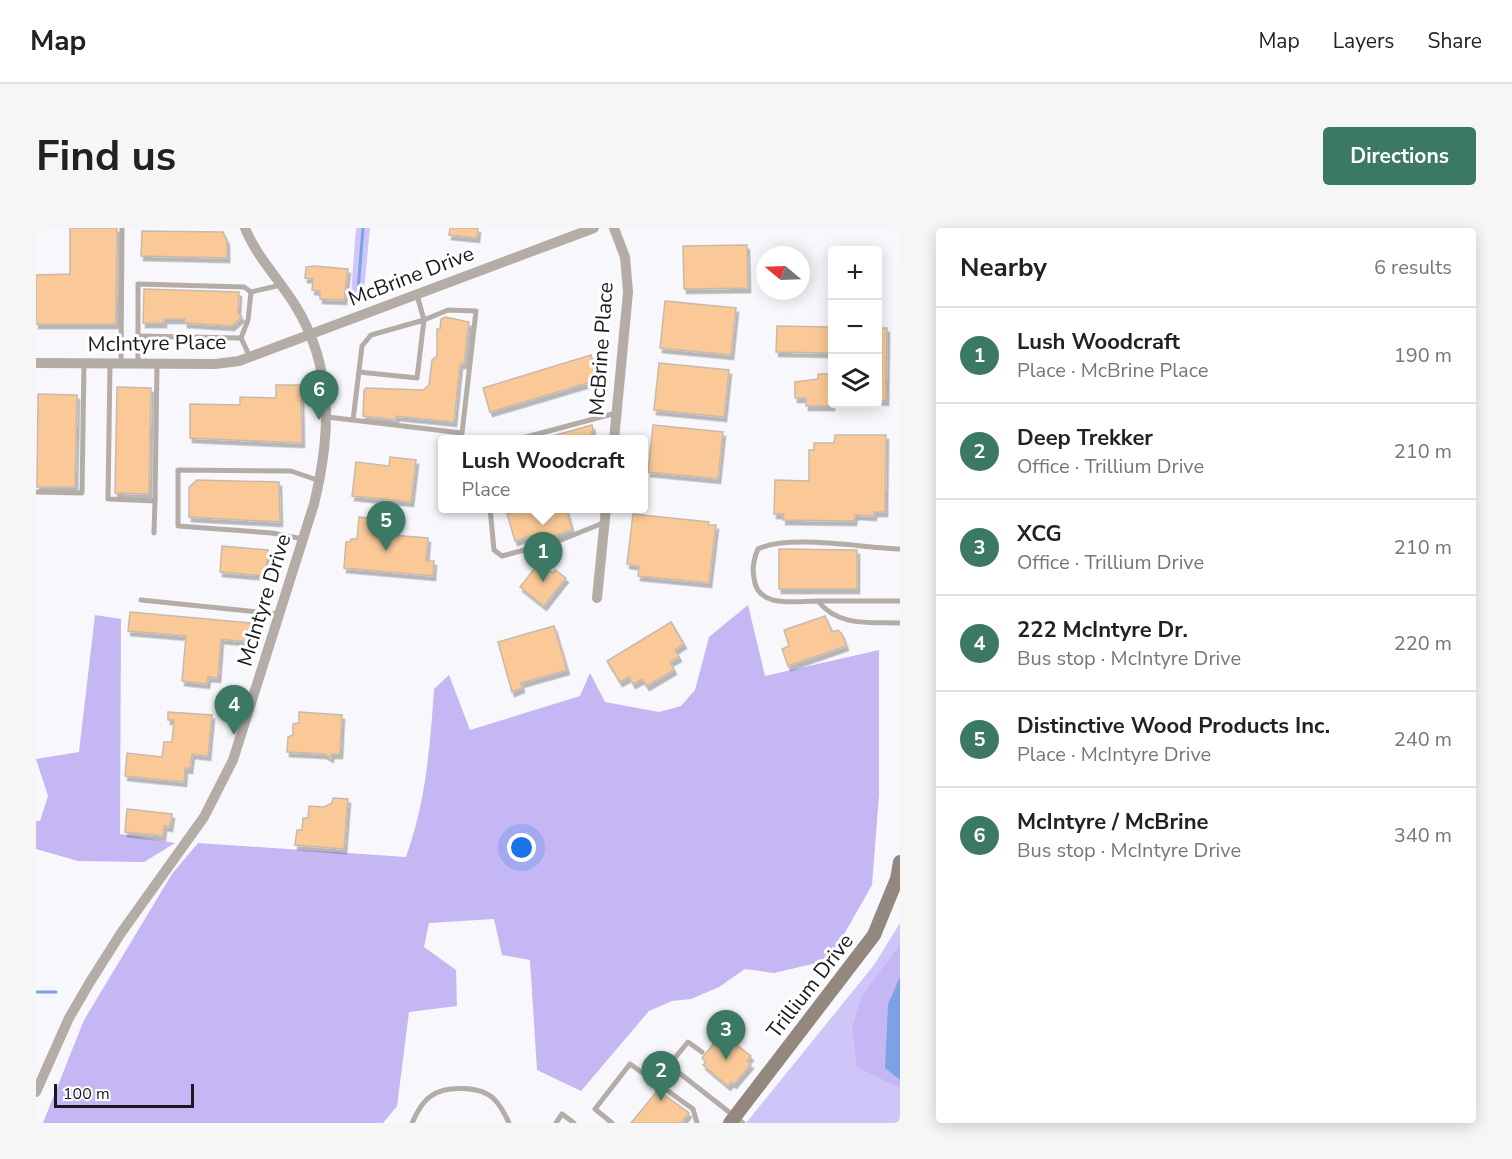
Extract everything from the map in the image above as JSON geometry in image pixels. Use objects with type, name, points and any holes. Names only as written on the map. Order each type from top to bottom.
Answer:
[{"type":"street","name":"McIntyre Drive","points":[[36,1092],[69,1018],[90,982],[121,933],[204,817],[233,760],[280,614],[325,461],[327,417],[322,373],[310,335],[245,228]]},
{"type":"street","name":"McBrine Drive","points":[[310,335],[567,233],[594,228]]},
{"type":"street","name":"McBrine Place","points":[[614,228],[625,257],[628,292],[614,435]]},
{"type":"street","name":"McIntyre Place","points":[[36,363],[215,364],[250,357],[310,335]]},
{"type":"street","points":[[597,598],[606,513]]},
{"type":"street","name":"Trillium Drive","points":[[736,1121],[870,942],[885,912],[900,862]]},
{"type":"lane","points":[[122,228],[108,499],[155,501]]},
{"type":"lane","points":[[138,364],[138,285],[244,287],[251,292],[281,285]]},
{"type":"lane","points":[[250,357],[242,338],[248,320],[251,292]]},
{"type":"lane","points":[[359,372],[417,378],[424,320],[417,294]]},
{"type":"lane","points":[[327,417],[462,433],[476,311],[448,310],[424,320],[371,335],[362,346],[353,420]]},
{"type":"lane","points":[[138,336],[242,338]]},
{"type":"lane","points":[[36,492],[82,493],[84,364]]},
{"type":"lane","points":[[154,533],[158,364]]},
{"type":"lane","points":[[533,435],[616,413]]},
{"type":"lane","points":[[303,539],[272,533],[178,526],[178,470],[291,471],[320,481]]},
{"type":"lane","points":[[490,513],[494,550],[502,556],[561,540],[605,522]]},
{"type":"lane","points":[[900,549],[777,543],[758,549],[753,575],[755,586],[761,596],[772,601],[900,601]]},
{"type":"lane","points":[[141,600],[280,614]]},
{"type":"lane","points":[[818,601],[828,614],[844,620],[900,623]]},
{"type":"lane","points":[[702,1052],[688,1042],[669,1065],[736,1121]]},
{"type":"lane","points":[[612,1123],[595,1109],[630,1064],[693,1109],[697,1123]]},
{"type":"lane","points":[[412,1123],[418,1110],[431,1095],[454,1089],[478,1091],[492,1097],[502,1108],[509,1123]]},
{"type":"lane","points":[[556,1123],[562,1114],[574,1123]]},
{"type":"shaded area","points":[[356,228],[370,228],[363,300],[350,306]]},
{"type":"shaded area","points":[[748,605],[765,676],[879,650],[879,795],[872,885],[843,936],[838,958],[774,973],[745,969],[719,987],[691,999],[672,1001],[649,1011],[581,1091],[537,1070],[530,960],[502,955],[494,919],[429,923],[424,947],[456,970],[457,1006],[409,1012],[397,1106],[383,1123],[43,1123],[84,1020],[172,874],[198,843],[406,857],[423,795],[434,689],[449,675],[470,730],[580,696],[590,673],[605,702],[659,712],[681,706],[695,690],[709,637]]},
{"type":"shaded area","points":[[95,615],[121,619],[120,834],[175,843],[144,862],[78,861],[36,849],[36,821],[40,821],[48,796],[36,759],[79,752]]},
{"type":"shaded area","points":[[900,923],[900,1123],[746,1123],[874,965]]},
{"type":"shaded area","points":[[900,944],[900,977],[888,1004],[885,1068],[900,1080],[900,1088],[857,1067],[852,1028],[862,996]]},
{"type":"water","points":[[900,977],[900,1080],[885,1068],[888,1004]]},
{"type":"building","points":[[70,228],[117,228],[116,324],[36,324],[36,275],[70,274]]},
{"type":"building","points":[[450,228],[478,228],[477,238],[449,235]]},
{"type":"building","points":[[142,231],[223,232],[227,241],[227,258],[141,256]]},
{"type":"building","points":[[747,245],[748,288],[684,289],[683,246]]},
{"type":"building","points":[[306,267],[348,269],[344,300],[320,299],[320,291],[312,290],[313,279],[305,278]]},
{"type":"building","points":[[144,289],[239,292],[238,313],[242,317],[232,326],[185,323],[185,319],[164,319],[164,323],[143,323]]},
{"type":"building","points":[[665,301],[736,308],[731,355],[660,348]]},
{"type":"building","points":[[445,317],[469,322],[464,364],[460,364],[454,422],[396,416],[396,420],[363,416],[366,388],[423,390],[429,385],[432,360],[437,356],[437,329],[440,329],[441,319]]},
{"type":"building","points":[[777,326],[828,327],[828,353],[776,352]]},
{"type":"building","points":[[882,328],[887,328],[886,401],[882,400]]},
{"type":"building","points":[[591,355],[598,380],[490,412],[483,388]]},
{"type":"building","points":[[659,363],[729,370],[724,417],[654,410]]},
{"type":"building","points":[[818,374],[828,374],[828,406],[806,406],[806,398],[795,398],[795,382],[818,379]]},
{"type":"building","points":[[276,385],[301,385],[302,443],[190,438],[190,404],[240,405],[240,397],[276,398]]},
{"type":"building","points":[[117,387],[151,388],[149,494],[115,493]]},
{"type":"building","points":[[38,394],[77,395],[75,487],[37,487]]},
{"type":"building","points":[[592,425],[593,429],[590,435],[556,435]]},
{"type":"building","points":[[653,425],[723,432],[718,479],[648,472]]},
{"type":"building","points":[[835,435],[886,435],[885,512],[874,512],[874,516],[855,515],[854,521],[783,520],[784,514],[774,514],[775,480],[809,481],[809,450],[814,450],[814,443],[834,443]]},
{"type":"building","points":[[390,457],[416,460],[411,502],[352,496],[356,462],[389,466]]},
{"type":"building","points":[[197,480],[279,482],[280,522],[189,517],[189,487]]},
{"type":"building","points":[[567,513],[572,530],[532,543],[530,536],[515,541],[507,514]]},
{"type":"building","points":[[633,514],[709,522],[708,525],[716,525],[709,583],[638,576],[639,566],[627,564]]},
{"type":"building","points":[[359,517],[394,521],[392,535],[428,538],[426,561],[434,561],[433,576],[344,568],[346,542],[357,539]]},
{"type":"building","points":[[222,546],[268,550],[266,576],[220,572]]},
{"type":"building","points":[[779,549],[857,550],[857,589],[779,589]]},
{"type":"building","points":[[539,563],[553,573],[555,570],[566,578],[544,606],[520,587]]},
{"type":"building","points":[[130,612],[250,623],[248,642],[221,639],[218,678],[208,677],[207,684],[182,681],[186,636],[128,631]]},
{"type":"building","points":[[825,616],[832,632],[838,630],[842,634],[846,646],[788,666],[782,649],[789,646],[784,630]]},
{"type":"building","points":[[671,622],[684,644],[675,650],[679,657],[670,662],[674,670],[647,686],[642,679],[633,684],[629,677],[620,682],[607,661]]},
{"type":"building","points":[[554,626],[567,670],[521,683],[522,688],[512,692],[498,642]]},
{"type":"building","points":[[168,712],[212,715],[208,756],[192,754],[190,769],[185,768],[184,782],[125,776],[127,753],[162,757],[164,742],[172,742],[174,720],[168,720]]},
{"type":"building","points":[[299,712],[342,715],[340,754],[331,754],[331,758],[324,754],[287,752],[288,737],[293,735],[293,724],[299,723]]},
{"type":"building","points":[[333,798],[348,799],[344,849],[295,845],[297,830],[302,830],[303,818],[308,818],[309,806],[324,807],[332,803]]},
{"type":"building","points":[[127,809],[172,814],[170,827],[164,826],[163,836],[125,832]]},
{"type":"building","points":[[722,1033],[751,1056],[747,1061],[751,1064],[734,1084],[731,1082],[728,1086],[703,1065],[706,1062],[702,1058]]},
{"type":"building","points":[[658,1090],[689,1113],[681,1123],[631,1123]]},
{"type":"waterway","points":[[358,291],[363,228]]},
{"type":"waterway","points":[[36,992],[56,992]]},
{"type":"place","name":"McIntyre / McBrine","points":[[319,420]]},
{"type":"place","name":"Distinctive Wood Products Inc.","points":[[386,551]]},
{"type":"place","name":"Lush Woodcraft","points":[[543,582]]},
{"type":"place","name":"222 McIntyre Dr.","points":[[234,735]]},
{"type":"place","name":"XCG","points":[[726,1060]]},
{"type":"place","name":"Deep Trekker","points":[[661,1101]]}]
